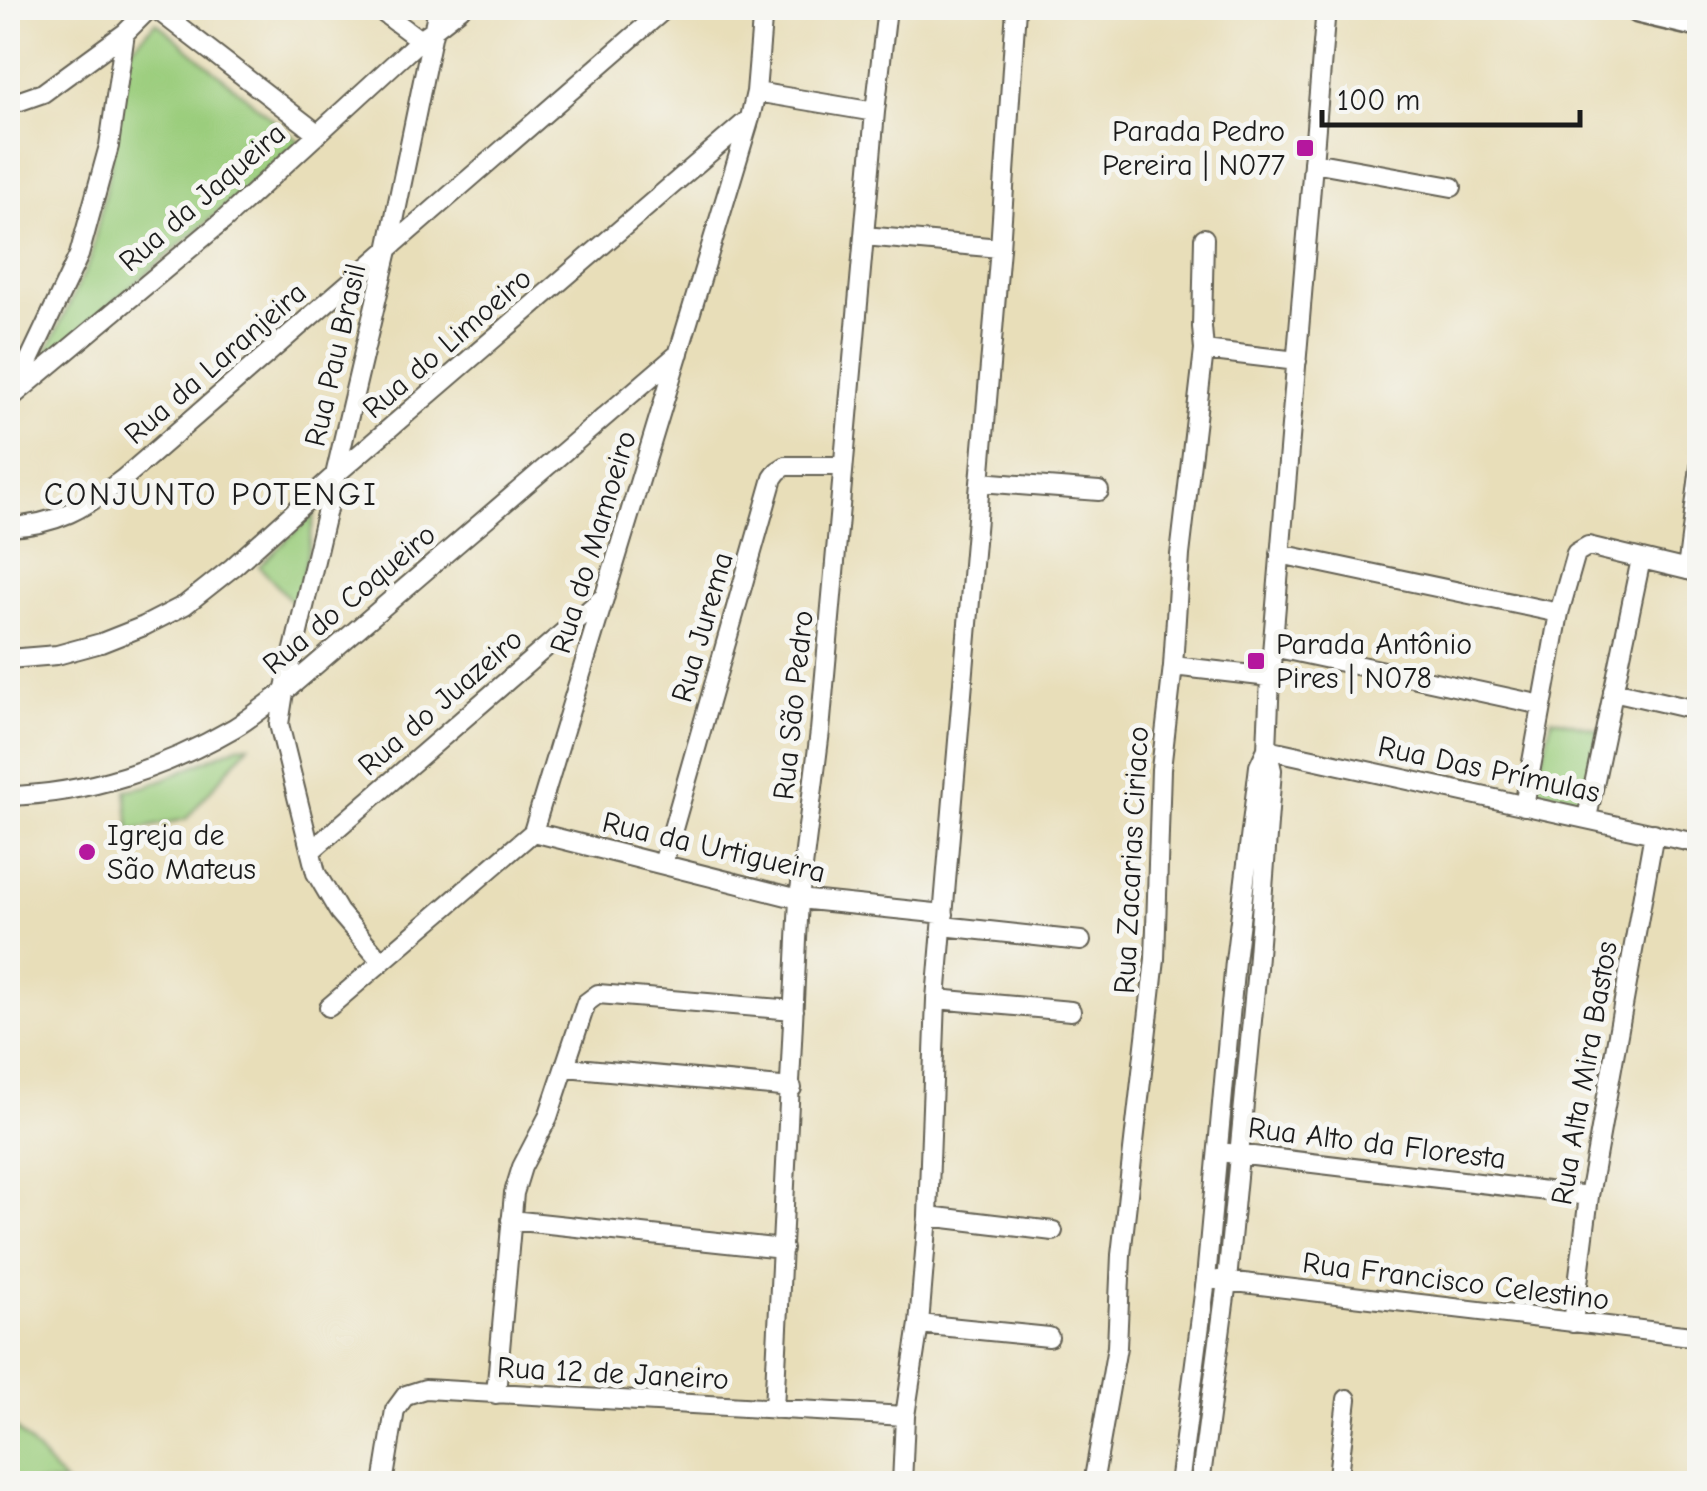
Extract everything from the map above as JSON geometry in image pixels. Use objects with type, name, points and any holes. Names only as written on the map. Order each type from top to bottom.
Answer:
[{"type":"main road","points":[[1640,8],[1700,22]]},
{"type":"street","points":[[8,101],[43,93],[152,8],[317,132]]},
{"type":"street","points":[[377,8],[426,36]]},
{"type":"street","name":"Rua Pau Brasil","points":[[382,960],[339,912],[316,873],[279,724],[388,250],[426,36],[438,8]]},
{"type":"street","name":"Rua da Jaqueira","points":[[10,397],[224,220],[317,132],[461,8]]},
{"type":"street","name":"Rua da Laranjeira","points":[[8,527],[62,518],[123,479],[666,8]]},
{"type":"street","name":"Rua do Mamoeiro","points":[[533,832],[750,118],[763,8]]},
{"type":"street","name":"Rua São Pedro","points":[[774,1409],[799,899],[820,730],[886,8]]},
{"type":"street","points":[[902,1484],[905,1416],[928,1216],[936,998],[1000,248],[1016,8]]},
{"type":"street","points":[[1200,1484],[1227,1281],[1258,963],[1272,770],[1267,749],[1270,676],[1326,8]]},
{"type":"street","points":[[10,397],[79,255],[109,146],[125,32]]},
{"type":"street","points":[[756,92],[875,112]]},
{"type":"street","name":"Rua do Limoeiro","points":[[8,659],[57,655],[101,644],[185,605],[750,118]]},
{"type":"street","points":[[1314,162],[1452,188]]},
{"type":"street","points":[[864,236],[1000,248]]},
{"type":"street","name":"Rua Zacarias Ciriaco","points":[[1093,1484],[1118,1346],[1121,1256],[1155,958],[1161,768],[1204,350],[1204,238]]},
{"type":"street","points":[[1204,350],[1297,361]]},
{"type":"street","name":"Rua do Coqueiro","points":[[8,796],[73,788],[154,768],[236,727],[284,692],[679,353]]},
{"type":"street","name":"Rua Jurema","points":[[663,864],[773,478],[786,466],[843,466]]},
{"type":"street","points":[[1524,806],[1559,613],[1573,558],[1580,548],[1588,546],[1693,572],[1700,467]]},
{"type":"street","points":[[980,482],[1099,490]]},
{"type":"street","points":[[1280,554],[1559,613]]},
{"type":"street","points":[[1588,818],[1640,560]]},
{"type":"street","name":"Rua do Juazeiro","points":[[310,851],[606,594]]},
{"type":"street","points":[[1273,647],[1542,705]]},
{"type":"street","points":[[1173,666],[1270,676]]},
{"type":"street","points":[[1613,691],[1700,711]]},
{"type":"street","points":[[1179,1484],[1206,1279],[1234,961],[1258,766],[1267,749]]},
{"type":"street","name":"Rua Das Prímulas","points":[[1267,749],[1700,844]]},
{"type":"street","points":[[330,1007],[533,832]]},
{"type":"street","name":"Rua da Urtigueira","points":[[533,832],[799,899],[1080,941]]},
{"type":"street","name":"Rua Alta Mira Bastos","points":[[1573,1323],[1589,1196],[1654,832]]},
{"type":"street","points":[[1234,961],[1258,963]]},
{"type":"street","points":[[496,1394],[514,1193],[522,1167],[548,1117],[586,1003],[598,994],[794,1010]]},
{"type":"street","points":[[936,998],[1071,1011]]},
{"type":"street","points":[[566,1067],[792,1088]]},
{"type":"street","name":"Rua Alto da Floresta","points":[[1218,1152],[1589,1196]]},
{"type":"street","points":[[928,1216],[1054,1231]]},
{"type":"street","points":[[510,1220],[783,1248]]},
{"type":"street","name":"Rua Francisco Celestino","points":[[1206,1279],[1700,1337]]},
{"type":"street","points":[[918,1324],[1049,1338]]},
{"type":"street","name":"Rua 12 de Janeiro","points":[[384,1478],[395,1410],[406,1395],[425,1390],[905,1416]]},
{"type":"street","points":[[1336,1484],[1347,1400]]},
{"type":"green space","points":[[156,22],[300,142],[41,364],[90,260],[110,168],[125,55]]},
{"type":"green space","points":[[315,513],[297,607],[259,566]]},
{"type":"green space","points":[[1552,718],[1599,730],[1582,800],[1535,789]]},
{"type":"green space","points":[[249,745],[186,819],[130,831],[126,790],[148,786],[238,746]]},
{"type":"green space","points":[[8,1419],[65,1483],[8,1483]]},
{"type":"place","name":"Parada Pedro Pereira | N077","points":[[1305,148]]},
{"type":"place","name":"Parada Antônio Pires | N078","points":[[1256,661]]},
{"type":"place","name":"Igreja de São Mateus","points":[[87,852]]},
{"type":"district","name":"CONJUNTO POTENGI","points":[[211,494]]}]
